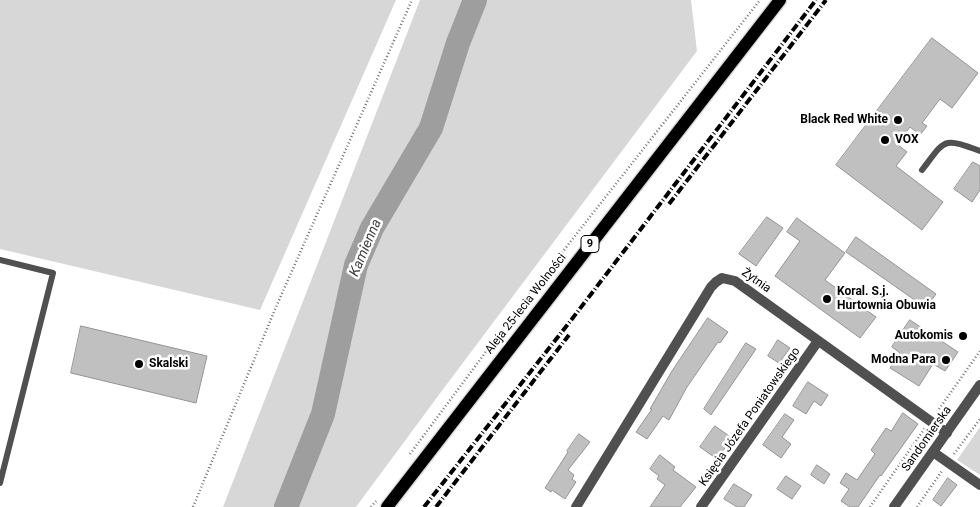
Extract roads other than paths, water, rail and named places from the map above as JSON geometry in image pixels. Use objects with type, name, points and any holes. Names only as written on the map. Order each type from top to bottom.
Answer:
[{"type":"main road","name":"Aleja 25-lecia Wolności","points":[[387,507],[780,0]]},
{"type":"street","name":"Żytnia","points":[[576,507],[716,282],[726,278],[735,281],[946,433]]},
{"type":"street","name":"Księcia Józefa Poniatowskiego","points":[[701,507],[818,341]]},
{"type":"street","name":"Sandomierska","points":[[894,507],[980,385]]},
{"type":"street","points":[[933,452],[980,485]]},
{"type":"lane","points":[[922,170],[939,148],[947,142],[954,142],[980,151]]},
{"type":"lane","points":[[0,260],[53,273],[0,483]]},
{"type":"waterway","name":"Kamienna","points":[[286,507],[323,414],[356,265],[372,228],[431,128],[458,43],[475,0]]},
{"type":"railway","points":[[424,507],[572,319],[816,0]]},
{"type":"railway","points":[[669,204],[826,0]]},
{"type":"railway","points":[[436,507],[569,335]]},
{"type":"place","name":"Black Red White","points":[[898,120]]},
{"type":"place","name":"VOX","points":[[885,140]]},
{"type":"place","name":"Koral. S.j. Hurtownia Obuwia","points":[[827,299]]},
{"type":"place","name":"Autokomis","points":[[963,336]]},
{"type":"place","name":"Modna Para","points":[[946,360]]},
{"type":"place","name":"Skalski","points":[[139,364]]}]
